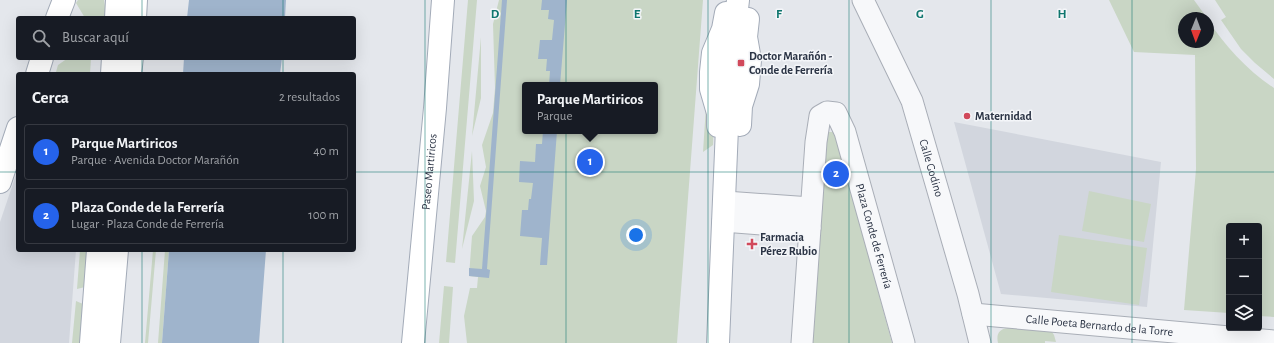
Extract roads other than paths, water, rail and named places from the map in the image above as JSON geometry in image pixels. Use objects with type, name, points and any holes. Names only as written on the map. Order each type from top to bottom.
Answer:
[{"type":"main road","points":[[58,16],[64,0]]},
{"type":"main road","name":"Paseo Martiricos","points":[[413,343],[435,108],[443,0]]},
{"type":"main road","points":[[727,156],[718,132],[718,113],[711,89],[711,72],[713,53],[723,29],[726,12],[732,0]]},
{"type":"main road","points":[[718,343],[729,80],[738,0]]},
{"type":"main road","points":[[727,156],[739,129],[741,106],[748,84],[750,60],[746,37],[748,13],[744,0]]},
{"type":"main road","points":[[121,4],[133,16]]},
{"type":"main road","points":[[38,72],[41,60]]},
{"type":"main road","points":[[112,72],[113,60]]},
{"type":"main road","points":[[130,72],[132,60]]},
{"type":"main road","points":[[0,182],[4,158],[16,132]]},
{"type":"main road","points":[[714,343],[718,232],[723,216]]},
{"type":"main road","points":[[723,216],[728,233],[723,343]]},
{"type":"main road","points":[[91,343],[98,252]]},
{"type":"main road","points":[[109,343],[117,252]]},
{"type":"street","name":"Calle Godino","points":[[863,0],[912,101],[980,343]]},
{"type":"street","name":"Plaza Conde de Ferrería","points":[[802,343],[816,142],[820,116],[827,112],[836,113],[846,132],[904,343]]},
{"type":"street","points":[[723,216],[810,218]]},
{"type":"street","name":"Calle Poeta Bernardo de la Torre","points":[[973,314],[1166,337],[1274,341]]},
{"type":"water","points":[[189,0],[286,0],[285,16],[187,16]]},
{"type":"water","points":[[502,0],[507,0],[487,269],[490,270],[489,278],[469,276],[469,268],[482,269]]},
{"type":"water","points":[[542,0],[567,0],[560,82],[549,82],[550,71],[546,71],[547,59],[538,59],[540,40],[552,40],[554,20],[548,19],[549,10],[541,10]]},
{"type":"water","points":[[184,60],[282,60],[280,72],[183,72]]},
{"type":"water","points":[[543,134],[557,134],[547,265],[540,265],[542,238],[520,236],[522,210],[528,210],[533,183],[519,182],[520,161],[535,162],[536,144],[542,144]]},
{"type":"water","points":[[169,252],[266,252],[259,343],[162,343]]},
{"type":"place","name":"Doctor Marañón - Conde de Ferrería","points":[[741,63]]},
{"type":"place","name":"Maternidad","points":[[967,116]]},
{"type":"place","name":"Parque Martiricos","points":[[590,162]]},
{"type":"place","name":"Plaza Conde de la Ferrería","points":[[836,174]]},
{"type":"place","name":"Farmacia Pérez Rubio","points":[[752,244]]}]
